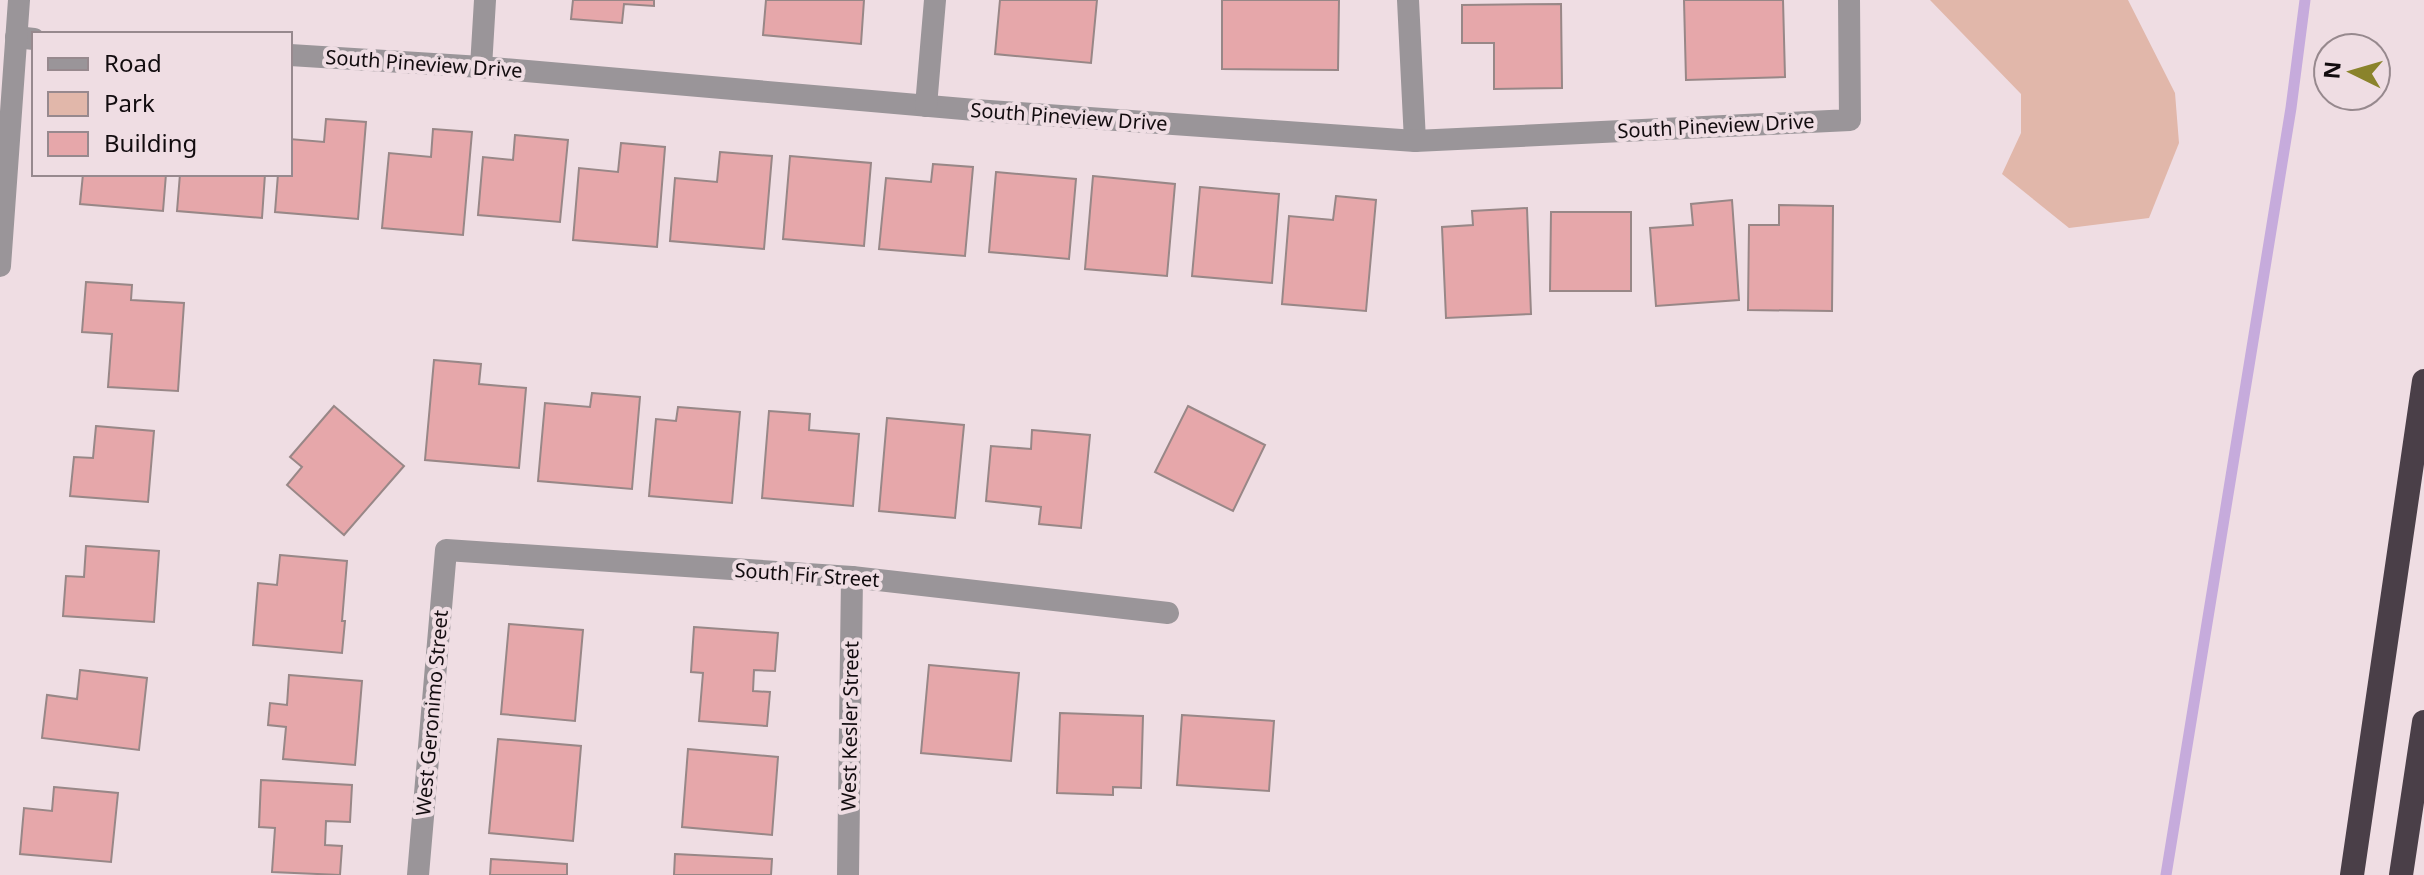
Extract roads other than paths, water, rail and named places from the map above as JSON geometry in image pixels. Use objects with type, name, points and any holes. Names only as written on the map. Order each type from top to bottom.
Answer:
[{"type":"highway","points":[[2352,875],[2424,381]]},
{"type":"highway","points":[[2401,875],[2424,722]]},
{"type":"street","points":[[0,266],[25,38],[19,0]]},
{"type":"street","points":[[481,67],[485,0]]},
{"type":"street","points":[[926,106],[935,0]]},
{"type":"street","points":[[1408,0],[1415,141]]},
{"type":"street","name":"South Pineview Drive","points":[[292,55],[481,67],[926,106],[1415,141],[1850,120],[1849,0]]},
{"type":"street","name":"South Fir Street","points":[[446,550],[852,577],[1168,613]]},
{"type":"street","name":"West Geronimo Street","points":[[418,875],[446,550]]},
{"type":"street","name":"West Kesler Street","points":[[848,875],[852,577]]},
{"type":"waterway","points":[[2166,875],[2291,108],[2305,0]]}]
